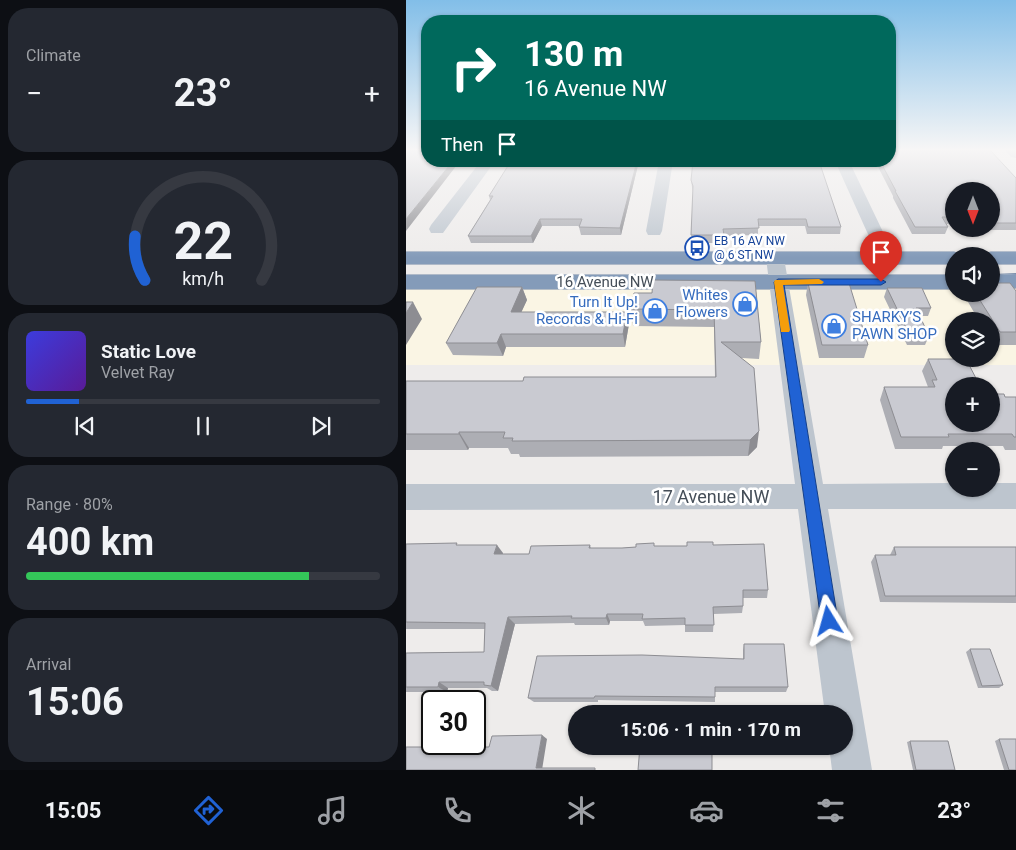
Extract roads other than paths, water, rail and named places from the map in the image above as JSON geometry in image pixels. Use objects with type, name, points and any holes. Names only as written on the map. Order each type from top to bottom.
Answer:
[{"type":"highway","name":"16 Avenue NW","points":[[406,258],[776,270],[945,281]]},
{"type":"highway","points":[[1000,258],[1016,258]]},
{"type":"highway","name":"16 Avenue NW","points":[[406,282],[776,270],[945,259]]},
{"type":"highway","points":[[1000,282],[1016,281]]},
{"type":"street","points":[[437,229],[469,186]]},
{"type":"street","points":[[654,232],[662,186]]},
{"type":"street","points":[[854,186],[875,232]]},
{"type":"street","points":[[776,270],[843,705]]},
{"type":"street","name":"17 Avenue NW","points":[[406,497],[1016,496]]},
{"type":"street","points":[[850,755],[852,770]]},
{"type":"place","name":"EB 16 AV NW @ 6 ST NW","points":[[697,248]]},
{"type":"place","name":"Whites Flowers","points":[[745,304]]},
{"type":"place","name":"Turn It Up! Records & Hi-Fi","points":[[655,311]]},
{"type":"place","name":"SHARKY’S PAWN SHOP","points":[[834,326]]}]
